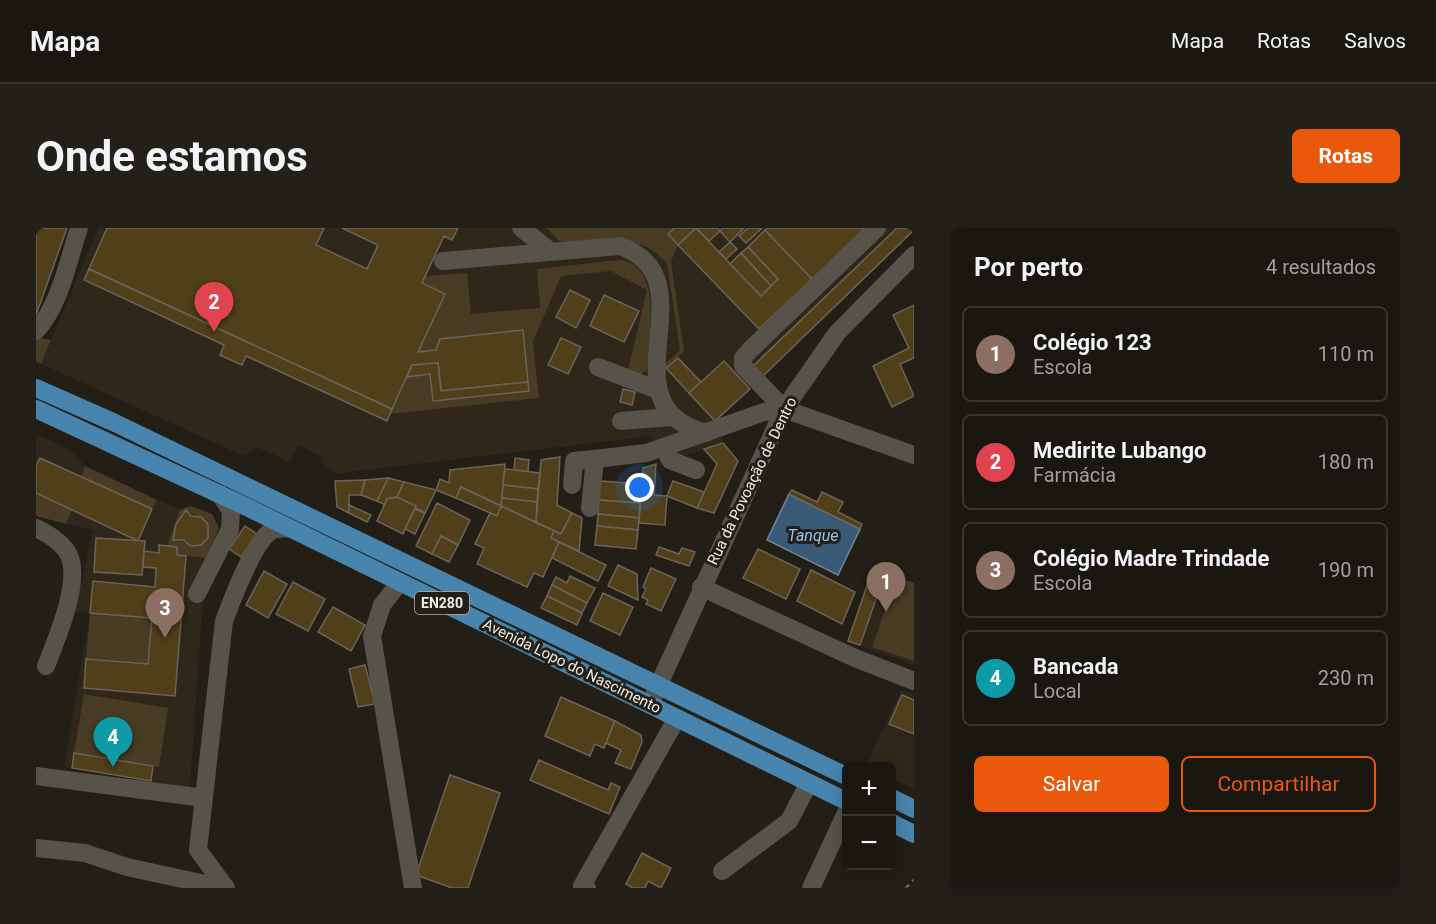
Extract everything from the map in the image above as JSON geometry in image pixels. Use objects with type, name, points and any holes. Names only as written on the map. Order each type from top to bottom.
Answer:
[{"type":"main road","name":"Avenida Lopo do Nascimento","points":[[36,388],[113,422],[660,684],[842,774]]},
{"type":"main road","name":"Avenida Lopo do Nascimento","points":[[36,409],[220,494],[842,799]]},
{"type":"main road","points":[[896,800],[914,809]]},
{"type":"main road","points":[[896,825],[914,834]]},
{"type":"street","points":[[36,331],[45,322],[53,303],[79,228]]},
{"type":"street","points":[[878,228],[743,358],[743,366],[784,409],[914,455]]},
{"type":"street","points":[[526,230],[550,251]]},
{"type":"street","points":[[443,261],[620,246],[637,252],[652,267],[659,287],[657,390],[671,417],[691,429],[706,433]]},
{"type":"street","name":"Rua da Povoação de Dentro","points":[[650,704],[701,587],[784,409],[837,333],[912,261]]},
{"type":"street","points":[[598,367],[657,390]]},
{"type":"street","points":[[572,486],[574,461],[646,453],[764,412],[784,409]]},
{"type":"street","points":[[621,421],[671,417]]},
{"type":"street","points":[[664,447],[670,460],[696,470]]},
{"type":"street","points":[[590,508],[595,459]]},
{"type":"street","points":[[197,594],[230,529],[231,511],[220,494]]},
{"type":"street","points":[[36,528],[48,534],[67,551],[72,569],[68,610],[46,666]]},
{"type":"street","points":[[225,888],[198,850],[224,621],[237,585],[265,536],[273,529],[289,528]]},
{"type":"street","points":[[209,571],[237,585]]},
{"type":"street","points":[[400,582],[382,604],[372,636],[413,888]]},
{"type":"street","points":[[701,587],[855,658],[914,681]]},
{"type":"street","points":[[583,887],[677,718]]},
{"type":"street","points":[[36,776],[204,798]]},
{"type":"street","points":[[722,871],[789,821],[809,783]]},
{"type":"street","points":[[811,888],[845,816]]},
{"type":"street","points":[[36,848],[85,853],[128,867],[225,888]]},
{"type":"path","points":[[906,888],[914,880]]},
{"type":"shaded area","points":[[98,228],[914,228],[715,421],[723,443],[664,462],[651,436],[334,473],[320,461],[321,456],[298,445],[290,462],[257,447],[244,456],[41,364]]},
{"type":"shaded area","points":[[547,228],[675,228],[669,234],[678,245],[671,261],[684,351],[666,368],[663,366],[680,350],[667,264],[656,253],[644,246],[618,240],[559,241]]},
{"type":"shaded area","points":[[619,260],[633,264],[642,274],[648,288],[650,322],[647,370],[640,375],[628,370],[647,290],[611,271],[561,276],[533,342],[539,398],[390,414],[407,377],[430,374],[433,401],[529,391],[523,330],[441,339],[436,350],[418,352],[445,295],[422,283],[425,276],[467,273],[471,314],[540,308],[537,269]]},
{"type":"shaded area","points":[[36,339],[51,340],[41,364],[36,362]]},
{"type":"shaded area","points":[[36,434],[69,449],[85,466],[180,510],[190,506],[212,514],[219,528],[190,592],[203,595],[190,788],[64,767],[90,613],[75,612],[93,530],[36,516]]},
{"type":"shaded area","points":[[85,466],[157,500],[152,509],[81,476]]},
{"type":"shaded area","points":[[36,493],[72,510],[66,524],[36,516]]},
{"type":"shaded area","points":[[190,506],[212,514],[219,528],[206,558],[177,555],[177,547],[167,546],[180,510]],"holes":[[[186,510],[208,524],[208,538],[200,544],[192,545],[173,540]]]},
{"type":"shaded area","points":[[873,569],[914,583],[914,665],[848,641]]},
{"type":"shaded area","points":[[897,577],[914,583],[914,661],[872,647]]},
{"type":"shaded area","points":[[90,613],[152,618],[148,664],[86,659]]},
{"type":"shaded area","points":[[901,690],[914,695],[914,789],[896,780],[896,762],[868,762]]},
{"type":"shaded area","points":[[84,694],[168,708],[159,767],[74,753]]},
{"type":"water","name":"Tanque","points":[[789,494],[860,529],[838,575],[767,540]]},
{"type":"building","points":[[36,228],[67,228],[36,315]]},
{"type":"building","points":[[107,228],[324,228],[316,245],[367,269],[378,245],[342,228],[458,228],[452,240],[444,236],[422,283],[445,294],[418,352],[436,350],[440,339],[523,330],[528,382],[441,391],[438,363],[412,365],[392,409],[89,269]]},
{"type":"building","points":[[675,228],[696,228],[678,245],[668,234]]},
{"type":"building","points":[[696,228],[761,296],[778,279],[748,247],[765,230],[812,279],[759,329],[678,245]]},
{"type":"building","points":[[696,228],[717,228],[720,231],[709,241]]},
{"type":"building","points":[[723,228],[744,228],[730,242],[720,231]]},
{"type":"building","points":[[748,228],[762,228],[746,243],[739,236]]},
{"type":"building","points":[[768,228],[865,228],[812,279],[765,230]]},
{"type":"building","points":[[897,228],[914,228],[914,230],[762,377],[752,367]]},
{"type":"building","points":[[730,242],[737,249],[726,259],[719,252]]},
{"type":"building","points":[[748,247],[778,279],[771,286],[741,253]]},
{"type":"building","points":[[741,253],[771,286],[761,296],[730,264]]},
{"type":"building","points":[[89,269],[392,409],[387,421],[246,356],[242,365],[220,355],[224,345],[84,280]]},
{"type":"building","points":[[570,290],[590,300],[576,328],[556,317]]},
{"type":"building","points":[[604,295],[639,311],[624,342],[590,326]]},
{"type":"building","points":[[914,305],[914,358],[900,364],[914,396],[892,407],[873,366],[909,348],[893,315]]},
{"type":"building","points":[[561,338],[581,347],[568,374],[548,365]]},
{"type":"building","points":[[678,358],[701,382],[689,393],[666,368]]},
{"type":"building","points":[[724,361],[750,389],[715,421],[689,393]]},
{"type":"building","points":[[438,363],[441,391],[528,382],[529,391],[433,401],[430,374],[407,377],[412,365]]},
{"type":"building","points":[[623,389],[635,392],[632,405],[620,402]]},
{"type":"building","points":[[723,443],[738,461],[714,513],[697,508],[717,464],[704,449]]},
{"type":"building","points":[[560,457],[557,505],[572,513],[561,534],[536,522],[541,460]]},
{"type":"building","points":[[40,458],[152,509],[138,541],[36,493],[36,466]]},
{"type":"building","points":[[515,458],[529,460],[528,472],[514,470]]},
{"type":"building","points":[[505,464],[501,506],[461,487],[456,498],[436,490],[440,479],[449,483],[450,470]]},
{"type":"building","points":[[656,464],[654,495],[641,494],[643,468]]},
{"type":"building","points":[[505,469],[540,473],[538,489],[503,485]]},
{"type":"building","points":[[388,478],[404,482],[397,497],[387,499],[385,505],[377,501]]},
{"type":"building","points":[[388,478],[377,501],[361,495],[365,480]]},
{"type":"building","points":[[365,480],[361,495],[349,495],[349,513],[337,507],[335,481]]},
{"type":"building","points":[[600,481],[642,484],[640,503],[599,500]]},
{"type":"building","points":[[673,481],[704,492],[697,508],[667,496]]},
{"type":"building","points":[[404,482],[436,490],[425,513],[397,497]]},
{"type":"building","points":[[503,485],[538,489],[537,502],[502,498]]},
{"type":"building","points":[[461,487],[501,506],[497,516],[456,498]]},
{"type":"building","points":[[792,490],[817,502],[822,492],[843,502],[838,512],[862,524],[860,529],[789,494]]},
{"type":"building","points":[[641,494],[667,496],[665,525],[639,523]]},
{"type":"building","points":[[397,497],[416,506],[403,534],[377,521],[387,499]]},
{"type":"building","points":[[502,498],[537,502],[536,522],[501,506]]},
{"type":"building","points":[[599,500],[640,503],[639,518],[598,514]]},
{"type":"building","points":[[437,503],[470,520],[458,545],[441,536],[432,554],[416,546]]},
{"type":"building","points":[[349,505],[371,515],[367,522],[349,513]]},
{"type":"building","points":[[501,506],[554,531],[551,538],[559,542],[543,577],[534,573],[527,587],[477,564],[484,548],[475,544],[490,513],[497,516]]},
{"type":"building","points":[[415,509],[425,513],[415,534],[405,529]]},
{"type":"building","points":[[186,510],[191,516],[201,517],[208,524],[208,538],[201,545],[191,546],[183,540],[173,540],[176,524]]},
{"type":"building","points":[[572,513],[582,518],[579,551],[551,538],[554,531],[561,534]]},
{"type":"building","points":[[598,514],[639,518],[638,530],[597,526]]},
{"type":"building","points":[[245,526],[257,534],[241,557],[229,549]]},
{"type":"building","points":[[597,526],[638,530],[636,549],[595,545]]},
{"type":"building","points":[[441,536],[458,545],[449,562],[432,554]]},
{"type":"building","points":[[96,538],[145,541],[142,575],[94,572]]},
{"type":"building","points":[[559,542],[606,565],[598,581],[552,558]]},
{"type":"building","points":[[159,545],[177,547],[177,555],[186,556],[175,696],[84,688],[86,659],[148,664],[152,618],[90,613],[93,581],[155,587],[156,568],[143,567],[144,551],[159,553]]},
{"type":"building","points":[[659,547],[679,554],[682,548],[695,552],[689,566],[656,555]]},
{"type":"building","points":[[758,549],[800,569],[786,599],[743,578]]},
{"type":"building","points":[[618,565],[637,574],[638,600],[608,586]]},
{"type":"building","points":[[651,568],[676,579],[661,611],[646,604],[648,600],[642,597],[646,589],[643,587]]},
{"type":"building","points":[[873,568],[885,573],[860,645],[848,641]]},
{"type":"building","points":[[811,570],[855,592],[842,624],[797,601]]},
{"type":"building","points":[[264,571],[287,584],[268,618],[246,605]]},
{"type":"building","points":[[570,576],[595,588],[587,603],[552,585],[556,577],[567,583]]},
{"type":"building","points":[[293,582],[325,599],[308,631],[276,614]]},
{"type":"building","points":[[552,585],[587,603],[582,613],[547,596]]},
{"type":"building","points":[[603,593],[633,607],[620,635],[590,621]]},
{"type":"building","points":[[547,596],[582,613],[577,625],[541,608]]},
{"type":"building","points":[[333,607],[365,625],[351,651],[318,632]]},
{"type":"building","points":[[365,665],[375,704],[358,707],[349,669]]},
{"type":"building","points":[[902,695],[914,700],[914,734],[889,724]]},
{"type":"building","points":[[561,697],[615,721],[604,748],[595,744],[590,756],[545,736]]},
{"type":"building","points":[[615,721],[641,735],[642,742],[631,769],[615,763],[621,750],[606,743]]},
{"type":"building","points":[[74,753],[153,766],[151,781],[72,768]]},
{"type":"building","points":[[539,760],[608,790],[611,783],[620,787],[609,814],[530,780]]},
{"type":"building","points":[[450,775],[500,793],[468,888],[452,888],[416,875]]},
{"type":"building","points":[[642,853],[671,868],[661,888],[648,881],[645,888],[633,888],[626,884]]},
{"type":"place","name":"Medirite Lubango","points":[[214,332]]},
{"type":"place","name":"Colégio 123","points":[[886,612]]},
{"type":"place","name":"Colégio Madre Trindade","points":[[165,638]]},
{"type":"place","name":"Bancada","points":[[113,767]]}]
